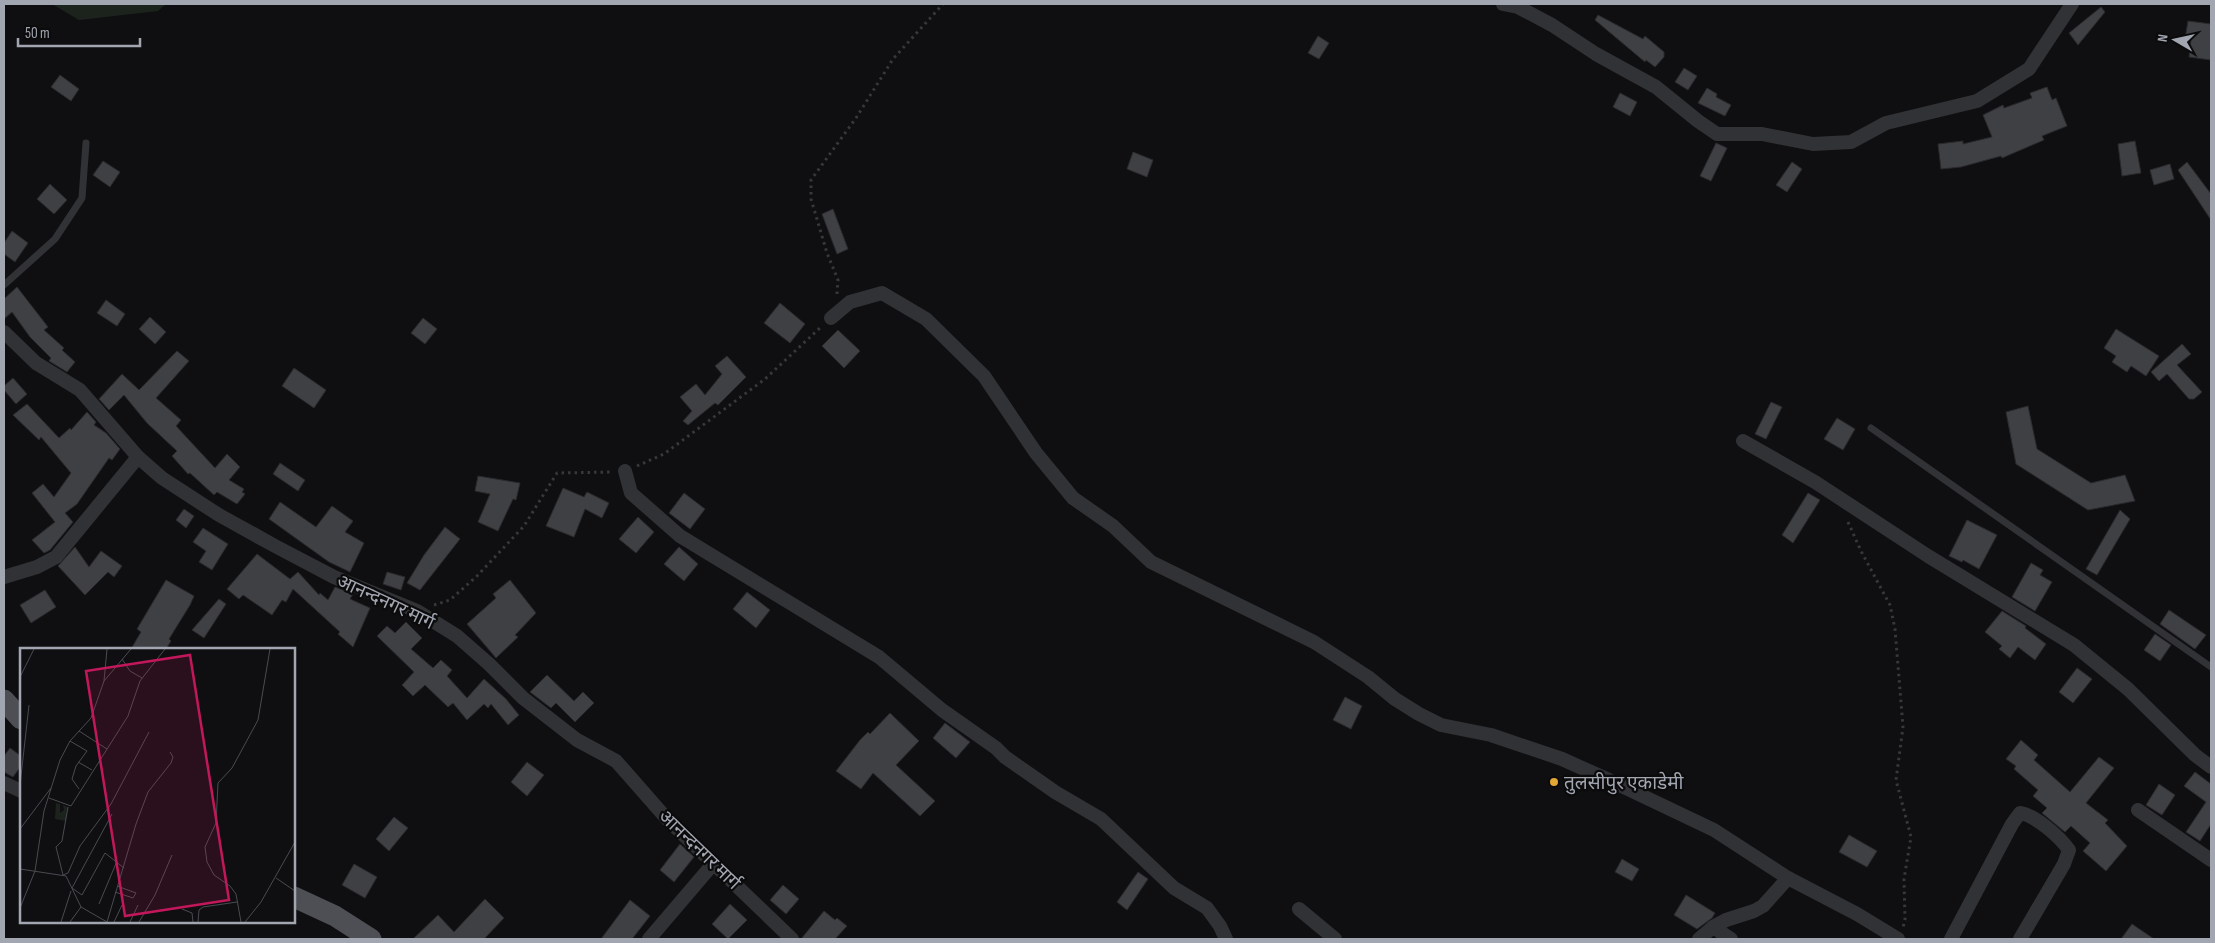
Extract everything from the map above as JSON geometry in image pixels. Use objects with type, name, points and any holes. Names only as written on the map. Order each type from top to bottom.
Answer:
[{"type":"main road","points":[[4,700],[20,718]]},
{"type":"main road","points":[[295,897],[335,916],[371,939]]},
{"type":"street","points":[[1503,4],[1518,7],[1535,16],[1596,54],[1656,87],[1717,134],[1762,134],[1813,144],[1851,142],[1886,123],[1977,101],[2029,69],[2072,4]]},
{"type":"street","points":[[831,318],[850,302],[882,293],[926,319],[984,376],[1036,453],[1073,498],[1113,526],[1151,562],[1314,642],[1368,677],[1395,699],[1426,718],[1441,725],[1491,735],[1562,759],[1601,776],[1714,830],[1788,878],[1900,936]]},
{"type":"street","name":"आनन्दनगर मार्ग","points":[[4,332],[36,363],[80,390],[138,456],[162,478],[219,515],[275,546],[334,577],[417,611],[457,636],[523,698],[577,740],[616,761],[667,819],[792,939]]},
{"type":"street","points":[[1743,441],[1838,497],[1928,556],[2074,645],[2128,689],[2195,755],[2211,767]]},
{"type":"street","points":[[4,577],[37,567],[56,557],[138,456]]},
{"type":"street","points":[[625,471],[631,493],[680,536],[879,658],[942,710],[996,748],[1005,757],[1055,792],[1100,819],[1174,888],[1207,908],[1220,926],[1226,939]]},
{"type":"street","points":[[4,784],[20,791]]},
{"type":"street","points":[[2138,810],[2211,860]]},
{"type":"street","points":[[1951,939],[2012,824],[2020,813],[2028,814],[2063,842],[2069,850],[2064,864],[2020,939]]},
{"type":"street","points":[[649,939],[713,864]]},
{"type":"street","points":[[1699,939],[1713,927],[1763,906],[1788,878]]},
{"type":"street","points":[[1299,910],[1335,939]]},
{"type":"street","points":[[1713,927],[1731,939]]},
{"type":"lane","points":[[4,284],[55,239],[82,198],[86,144]]},
{"type":"lane","points":[[1870,428],[2211,667]]},
{"type":"path","points":[[417,611],[450,600],[477,576],[524,526],[557,474],[625,471],[664,454],[765,380],[831,318],[837,298],[838,280],[819,227],[812,199],[811,180],[856,118],[893,59],[943,4]]},
{"type":"path","points":[[1838,497],[1861,551],[1890,605],[1895,629],[1903,727],[1896,780],[1911,837],[1904,879],[1905,920],[1900,936]]},
{"type":"shaded area","points":[[52,4],[166,4],[158,11],[79,20]]},
{"type":"building","points":[[2101,7],[2105,12],[2078,45],[2069,33]]},
{"type":"building","points":[[1598,15],[1643,39],[1645,36],[1664,52],[1664,57],[1655,67],[1646,60],[1645,62],[1595,20]]},
{"type":"building","points":[[2188,21],[2211,24],[2211,60],[2189,57],[2191,40],[2185,39]]},
{"type":"building","points":[[1318,36],[1329,43],[1319,59],[1308,53]]},
{"type":"building","points":[[1684,68],[1697,76],[1688,90],[1675,82]]},
{"type":"building","points":[[60,75],[79,89],[71,101],[51,87]]},
{"type":"building","points":[[2047,87],[2052,100],[2056,98],[2067,126],[2042,136],[2044,140],[2002,158],[2001,156],[1961,167],[1941,169],[1938,144],[1963,141],[1963,144],[1992,137],[1983,115],[2003,105],[2004,108],[2032,98],[2030,93]]},
{"type":"building","points":[[1707,88],[1717,94],[1716,97],[1731,105],[1725,116],[1698,103]]},
{"type":"building","points":[[1620,93],[1637,102],[1630,116],[1613,107]]},
{"type":"building","points":[[2135,141],[2141,173],[2122,176],[2118,144]]},
{"type":"building","points":[[1716,143],[1727,148],[1711,181],[1700,176]]},
{"type":"building","points":[[1133,152],[1153,160],[1147,177],[1127,169]]},
{"type":"building","points":[[103,161],[120,172],[110,187],[93,175]]},
{"type":"building","points":[[1792,162],[1802,169],[1787,192],[1776,185]]},
{"type":"building","points":[[2187,162],[2211,194],[2211,220],[2178,170]]},
{"type":"building","points":[[2170,164],[2174,179],[2154,185],[2150,170]]},
{"type":"building","points":[[50,184],[67,200],[54,214],[37,199]]},
{"type":"building","points":[[833,209],[848,249],[837,254],[822,214]]},
{"type":"building","points":[[12,231],[28,243],[15,262],[4,254],[4,243]]},
{"type":"building","points":[[17,287],[48,327],[44,330],[64,348],[62,350],[75,362],[67,372],[49,361],[51,358],[30,337],[12,312],[4,319],[4,299]]},
{"type":"building","points":[[106,300],[125,314],[117,326],[97,313]]},
{"type":"building","points":[[780,303],[805,324],[790,343],[764,323]]},
{"type":"building","points":[[150,317],[166,332],[155,344],[139,329]]},
{"type":"building","points":[[423,318],[437,329],[425,344],[411,333]]},
{"type":"building","points":[[2116,329],[2159,356],[2146,376],[2131,366],[2127,372],[2112,362],[2116,356],[2104,348]]},
{"type":"building","points":[[838,330],[860,351],[844,368],[822,346]]},
{"type":"building","points":[[2182,344],[2191,354],[2177,365],[2202,392],[2194,399],[2189,399],[2167,374],[2159,381],[2151,372]]},
{"type":"building","points":[[177,351],[189,361],[156,398],[181,420],[176,426],[215,468],[227,454],[240,467],[229,480],[244,489],[242,492],[245,494],[237,504],[217,492],[214,495],[190,473],[188,474],[172,456],[177,451],[147,423],[124,395],[109,410],[99,399],[122,374],[139,390]]},
{"type":"building","points":[[727,356],[746,377],[718,405],[715,403],[688,425],[683,421],[692,411],[680,397],[696,384],[705,395],[722,374],[715,366]]},
{"type":"building","points":[[294,368],[326,390],[314,408],[282,386]]},
{"type":"building","points":[[13,378],[27,394],[16,404],[4,390],[4,386]]},
{"type":"building","points":[[1771,402],[1782,407],[1766,439],[1755,434]]},
{"type":"building","points":[[27,404],[59,438],[70,428],[71,430],[87,412],[96,422],[94,425],[106,433],[120,449],[112,460],[109,458],[77,504],[65,513],[73,522],[50,550],[44,553],[32,540],[55,522],[32,493],[43,484],[54,497],[71,473],[41,437],[39,440],[13,415]]},
{"type":"building","points":[[2028,406],[2037,449],[2091,483],[2125,475],[2135,501],[2088,510],[2016,464],[2006,412]]},
{"type":"building","points":[[1837,418],[1855,429],[1843,450],[1824,439]]},
{"type":"building","points":[[280,463],[305,480],[298,491],[273,474]]},
{"type":"building","points":[[478,476],[520,483],[516,500],[513,499],[498,531],[478,522],[490,494],[475,491]]},
{"type":"building","points":[[563,488],[584,497],[587,492],[609,503],[602,518],[585,509],[574,537],[546,526]]},
{"type":"building","points":[[684,493],[705,509],[690,529],[669,513]]},
{"type":"building","points":[[1808,493],[1820,500],[1793,543],[1782,535]]},
{"type":"building","points":[[280,502],[316,527],[332,506],[353,521],[345,532],[364,543],[350,572],[329,562],[269,519]]},
{"type":"building","points":[[184,509],[194,516],[186,528],[176,520]]},
{"type":"building","points":[[2120,510],[2130,519],[2097,575],[2086,569]]},
{"type":"building","points":[[638,517],[654,532],[636,553],[619,539]]},
{"type":"building","points":[[1967,520],[1997,535],[1979,569],[1963,560],[1962,562],[1949,556]]},
{"type":"building","points":[[445,527],[460,539],[420,590],[407,583],[424,555]]},
{"type":"building","points":[[203,528],[228,544],[212,570],[199,562],[206,551],[193,542]]},
{"type":"building","points":[[75,547],[89,567],[101,551],[122,566],[114,577],[108,572],[85,595],[58,566]]},
{"type":"building","points":[[679,547],[698,564],[684,581],[664,564]]},
{"type":"building","points":[[257,554],[290,579],[298,572],[319,595],[320,593],[328,600],[335,587],[353,594],[350,599],[370,608],[353,647],[338,634],[340,632],[293,589],[286,602],[282,600],[272,615],[243,595],[239,599],[227,589]]},
{"type":"building","points":[[2031,563],[2043,570],[2040,575],[2052,582],[2035,611],[2012,597]]},
{"type":"building","points":[[387,572],[405,577],[401,590],[383,584]]},
{"type":"building","points":[[166,580],[194,596],[169,639],[171,641],[167,648],[132,648],[141,632],[137,629]]},
{"type":"building","points":[[510,580],[536,613],[515,635],[518,637],[496,658],[467,624],[496,598],[493,594]]},
{"type":"building","points":[[45,590],[56,607],[31,623],[20,605]]},
{"type":"building","points":[[747,592],[770,610],[756,628],[733,609]]},
{"type":"building","points":[[219,599],[226,604],[204,638],[192,630]]},
{"type":"building","points":[[2169,610],[2206,635],[2195,649],[2160,624]]},
{"type":"building","points":[[2002,611],[2026,626],[2025,628],[2046,644],[2035,660],[2018,647],[2010,658],[1999,649],[2002,646],[1985,632]]},
{"type":"building","points":[[406,622],[422,638],[411,649],[433,668],[441,660],[452,670],[447,676],[467,698],[484,679],[506,699],[519,715],[508,725],[491,704],[488,708],[484,704],[467,720],[453,703],[448,707],[425,685],[413,696],[402,685],[414,672],[377,636],[387,626],[395,633]]},
{"type":"building","points":[[2155,634],[2171,645],[2160,661],[2144,650]]},
{"type":"building","points":[[2077,668],[2092,679],[2073,703],[2059,692]]},
{"type":"building","points":[[547,675],[574,701],[583,692],[594,703],[575,722],[556,703],[551,708],[530,692]]},
{"type":"building","points":[[1345,697],[1362,706],[1351,729],[1333,720]]},
{"type":"building","points":[[890,713],[919,741],[896,765],[935,801],[920,816],[873,773],[861,789],[836,771],[860,740],[868,732],[870,734]]},
{"type":"building","points":[[945,723],[970,742],[956,758],[933,738]]},
{"type":"building","points":[[2021,740],[2038,755],[2034,760],[2070,792],[2099,757],[2114,768],[2086,803],[2108,820],[2105,823],[2127,846],[2106,871],[2083,851],[2090,843],[2071,826],[2065,832],[2042,813],[2047,808],[2033,796],[2038,790],[2014,769],[2016,766],[2006,759]]},
{"type":"building","points":[[10,748],[20,755],[20,767],[13,777],[4,772],[4,756]]},
{"type":"building","points":[[527,762],[544,775],[527,796],[511,782]]},
{"type":"building","points":[[2195,772],[2211,784],[2211,824],[2200,841],[2186,832],[2206,802],[2184,786]]},
{"type":"building","points":[[2159,784],[2175,795],[2162,815],[2146,805]]},
{"type":"building","points":[[394,817],[408,828],[389,851],[376,839]]},
{"type":"building","points":[[1849,835],[1877,851],[1867,867],[1839,852]]},
{"type":"building","points":[[680,844],[694,857],[674,882],[660,870]]},
{"type":"building","points":[[1622,859],[1639,869],[1632,881],[1615,872]]},
{"type":"building","points":[[354,864],[377,877],[365,898],[342,885]]},
{"type":"building","points":[[1138,872],[1148,879],[1127,910],[1117,902]]},
{"type":"building","points":[[783,885],[799,899],[786,914],[770,900]]},
{"type":"building","points":[[1686,895],[1715,913],[1712,918],[1697,929],[1674,915]]},
{"type":"building","points":[[485,899],[504,918],[484,939],[413,939],[438,915],[454,932]]},
{"type":"building","points":[[630,900],[650,916],[632,939],[601,939]]},
{"type":"building","points":[[730,904],[747,920],[728,939],[712,924]]},
{"type":"building","points":[[824,911],[835,920],[837,918],[847,926],[835,939],[801,939]]},
{"type":"building","points":[[2132,924],[2154,939],[2121,939]]},
{"type":"place","name":"तुलसीपुर एकाडेमी","points":[[1554,782]]}]
